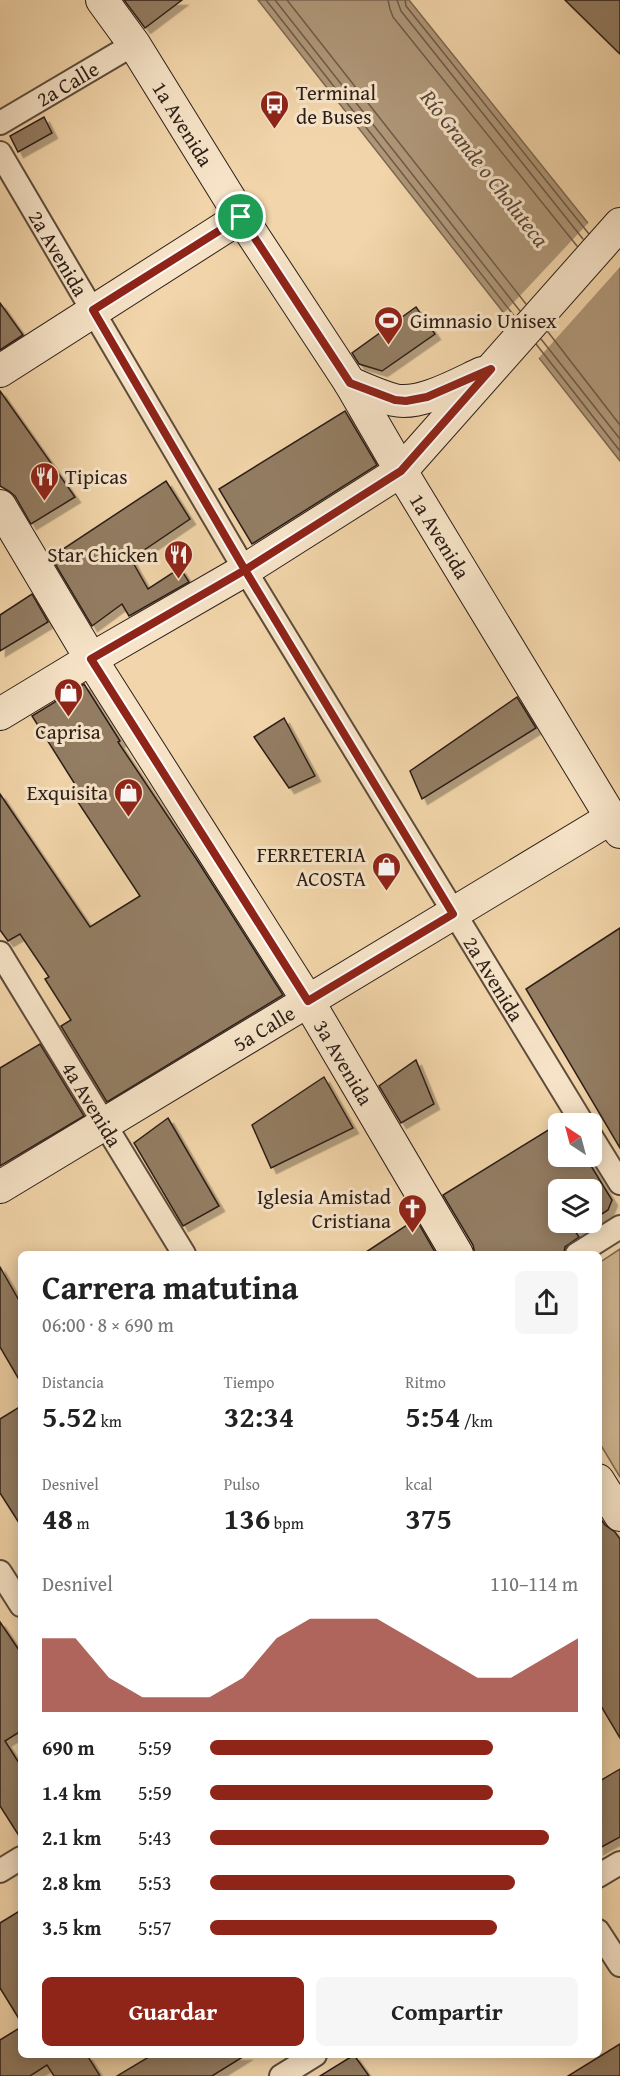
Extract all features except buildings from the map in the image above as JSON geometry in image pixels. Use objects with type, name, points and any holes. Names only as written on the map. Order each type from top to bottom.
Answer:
[{"type":"street","name":"1a Avenida","points":[[102,0],[134,44],[241,217],[350,383],[401,471],[617,821]]},
{"type":"street","name":"2a Calle","points":[[0,123],[134,44]]},
{"type":"street","name":"2a Avenida","points":[[0,153],[245,570],[576,1113]]},
{"type":"street","points":[[0,371],[241,217]]},
{"type":"street","points":[[0,714],[245,570],[401,471],[620,224]]},
{"type":"street","points":[[350,383],[395,400],[406,401],[427,397],[496,363]]},
{"type":"street","name":"3a Avenida","points":[[0,506],[91,659],[308,1001],[455,1251]]},
{"type":"street","name":"5a Calle","points":[[0,1187],[453,914],[617,821]]},
{"type":"street","name":"4a Avenida","points":[[0,953],[182,1251]]},
{"type":"street","points":[[602,1154],[620,1183]]},
{"type":"street","points":[[582,1251],[620,1227]]},
{"type":"street","points":[[0,1572],[15,1603]]},
{"type":"street","points":[[0,1871],[18,1860]]},
{"type":"street","points":[[602,1874],[620,1863]]},
{"type":"street","points":[[602,1937],[620,1965]]},
{"type":"street","points":[[281,2076],[307,2062]]},
{"type":"shaded area","points":[[620,1249],[620,1477],[602,1447],[602,1261]]},
{"type":"water","name":"Río Grande o Choluteca","points":[[258,0],[409,0],[620,263],[620,461]]},
{"type":"pier","points":[[590,221],[620,258],[620,267],[537,360],[502,315]]},
{"type":"place","name":"Terminal de Buses","points":[[275,130]]},
{"type":"place","name":"Gimnasio Unisex","points":[[389,346]]},
{"type":"place","name":"Tipicas","points":[[44,502]]},
{"type":"place","name":"Star Chicken","points":[[179,580]]},
{"type":"place","name":"Caprisa","points":[[68,718]]},
{"type":"place","name":"Exquisita","points":[[129,818]]},
{"type":"place","name":"FERRETERIA ACOSTA","points":[[387,892]]},
{"type":"place","name":"Iglesia Amistad Cristiana","points":[[412,1234]]},
{"type":"route","points":[[241,217],[93,310],[245,570],[453,914],[308,1001],[91,659],[245,570],[401,471],[491,369],[427,397],[406,401],[395,400],[350,383],[241,217]]}]
